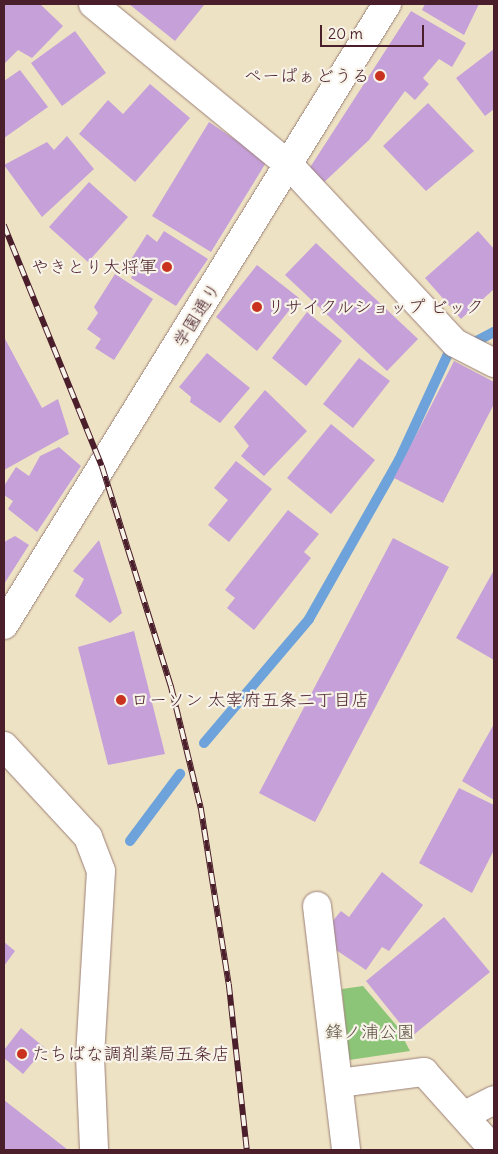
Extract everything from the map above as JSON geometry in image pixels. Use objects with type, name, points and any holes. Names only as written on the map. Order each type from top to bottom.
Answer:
[{"type":"street","points":[[93,4],[290,166],[455,343],[494,363]]},
{"type":"street","name":"学園通り","points":[[4,625],[290,166],[387,4]]},
{"type":"street","points":[[4,746],[88,837],[101,871],[90,1057],[94,1150]]},
{"type":"street","points":[[317,906],[346,1150]]},
{"type":"street","points":[[339,1083],[424,1072],[465,1115],[494,1150]]},
{"type":"street","points":[[465,1115],[494,1100]]},
{"type":"green space","name":"鋒ノ浦公園","points":[[363,986],[397,1026],[410,1051],[349,1060],[342,989]]},
{"type":"building","points":[[4,4],[40,4],[63,26],[32,58],[18,50],[4,64]]},
{"type":"building","points":[[129,4],[203,4],[204,5],[175,41]]},
{"type":"building","points":[[425,4],[479,4],[464,35],[422,10]]},
{"type":"building","points":[[411,11],[466,43],[452,67],[439,59],[423,78],[429,84],[415,100],[405,91],[369,140],[320,186],[309,169]]},
{"type":"building","points":[[75,31],[106,73],[62,106],[31,63]]},
{"type":"building","points":[[494,49],[494,109],[485,116],[456,78]]},
{"type":"building","points":[[20,70],[48,107],[4,138],[4,81]]},
{"type":"building","points":[[150,84],[190,118],[135,182],[79,134],[108,100],[123,114]]},
{"type":"building","points":[[428,103],[474,151],[426,191],[383,146]]},
{"type":"building","points":[[209,122],[267,161],[211,252],[152,216]]},
{"type":"building","points":[[67,136],[94,169],[42,217],[4,165],[47,142],[54,150]]},
{"type":"building","points":[[89,182],[128,217],[88,262],[49,227]]},
{"type":"building","name":"やきとり大将軍","points":[[164,231],[208,259],[176,306],[131,278],[136,270],[128,264],[147,234],[157,242]]},
{"type":"building","points":[[478,231],[494,249],[494,289],[461,319],[425,278]]},
{"type":"building","points":[[316,243],[418,339],[387,371],[285,275]]},
{"type":"building","name":"リサイクルショップ ビック","points":[[257,265],[299,298],[257,351],[216,317]]},
{"type":"building","points":[[115,274],[153,299],[114,360],[95,348],[101,339],[87,329],[98,313],[94,307]]},
{"type":"building","points":[[307,312],[342,341],[306,386],[272,358]]},
{"type":"building","points":[[4,337],[42,408],[58,399],[69,434],[4,470]]},
{"type":"building","points":[[207,353],[250,388],[220,423],[190,402],[191,397],[179,387]]},
{"type":"building","points":[[359,358],[390,381],[353,428],[323,404]]},
{"type":"building","points":[[454,361],[494,382],[494,404],[443,503],[394,478]]},
{"type":"building","points":[[265,390],[307,431],[264,476],[241,456],[249,446],[234,427]]},
{"type":"building","points":[[331,424],[375,460],[331,514],[287,478]]},
{"type":"building","points":[[59,447],[81,466],[37,532],[8,509],[13,501],[4,495],[4,486],[16,467],[29,476],[40,456]]},
{"type":"building","points":[[236,461],[272,489],[229,542],[208,525],[228,500],[214,488]]},
{"type":"building","points":[[288,510],[319,534],[304,552],[311,558],[254,630],[227,608],[235,598],[225,590]]},
{"type":"building","points":[[15,536],[29,545],[4,584],[4,542]]},
{"type":"building","points":[[393,538],[449,567],[315,822],[259,793]]},
{"type":"building","points":[[99,540],[122,613],[110,623],[75,596],[84,579],[73,571]]},
{"type":"building","points":[[494,570],[494,660],[456,638]]},
{"type":"building","name":"ローソン 太宰府五条二丁目店","points":[[134,631],[165,754],[108,765],[78,647]]},
{"type":"building","points":[[494,724],[494,800],[462,781]]},
{"type":"building","points":[[459,788],[494,805],[494,850],[472,893],[419,863]]},
{"type":"building","points":[[382,872],[423,905],[389,951],[382,947],[366,970],[327,944],[327,928],[341,911],[349,917]]},
{"type":"building","points":[[444,917],[490,972],[411,1037],[366,981]]},
{"type":"building","points":[[4,942],[15,951],[4,966]]},
{"type":"building","name":"たちばな調剤薬局五条店","points":[[21,1028],[45,1048],[23,1074],[4,1058],[4,1050]]},
{"type":"building","points":[[4,1100],[68,1150],[4,1150]]},
{"type":"waterway","points":[[473,343],[494,332]]},
{"type":"waterway","points":[[204,743],[309,619],[399,460],[447,356]]},
{"type":"waterway","points":[[130,841],[180,774]]},
{"type":"railway","points":[[4,225],[102,466],[171,686],[201,808],[229,984],[247,1150]]},
{"type":"place","name":"ぺーぱぁどうる","points":[[380,76]]},
{"type":"place","name":"やきとり大将軍","points":[[167,267]]},
{"type":"place","name":"リサイクルショップ ビック","points":[[257,307]]},
{"type":"place","name":"ローソン 太宰府五条二丁目店","points":[[121,700]]},
{"type":"place","name":"たちばな調剤薬局五条店","points":[[22,1054]]}]
